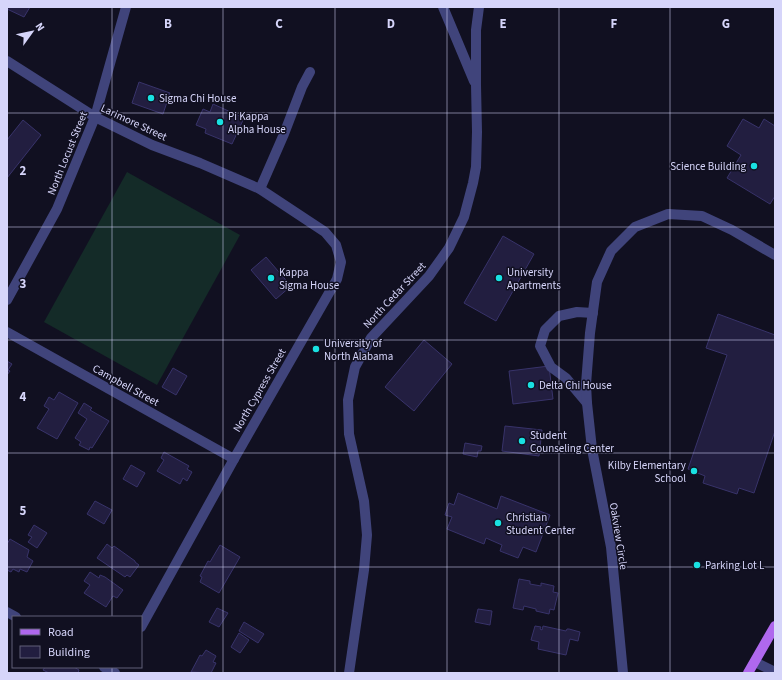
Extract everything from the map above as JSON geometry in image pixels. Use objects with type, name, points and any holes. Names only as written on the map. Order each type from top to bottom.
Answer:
[{"type":"main road","points":[[748,673],[775,626]]},
{"type":"street","name":"North Locust Street","points":[[7,300],[57,209],[95,117],[126,7]]},
{"type":"street","points":[[444,7],[476,85]]},
{"type":"street","name":"North Cedar Street","points":[[349,673],[364,570],[367,535],[364,501],[349,434],[348,400],[355,367],[371,338],[430,276],[450,248],[464,217],[476,167],[476,30],[479,7]]},
{"type":"street","name":"Larimore Street","points":[[7,61],[95,117],[152,145],[200,163],[260,189]]},
{"type":"street","points":[[260,189],[284,134],[302,87],[310,72]]},
{"type":"street","name":"North Cypress Street","points":[[142,625],[234,459],[338,279],[341,262],[336,246],[325,232],[260,189]]},
{"type":"street","name":"Oakview Circle","points":[[623,673],[611,547],[592,449],[587,403],[586,384],[590,333],[597,282],[611,251],[635,227],[668,214],[702,216],[732,230],[775,256]]},
{"type":"street","points":[[587,403],[566,378],[552,367],[540,346],[545,330],[559,316],[577,312],[592,313]]},
{"type":"street","name":"Campbell Street","points":[[7,332],[234,459]]},
{"type":"street","points":[[755,662],[775,672]]},
{"type":"street","points":[[106,668],[116,673]]},
{"type":"green space","points":[[127,172],[240,235],[157,385],[44,322]]},
{"type":"building","points":[[7,7],[30,7],[24,17],[7,9]]},
{"type":"building","name":"Sigma Chi House","points":[[139,82],[170,93],[163,114],[132,103]]},
{"type":"building","name":"Pi Kappa Alpha House","points":[[213,104],[244,118],[232,144],[205,133],[206,129],[196,125],[203,109],[210,112]]},
{"type":"building","name":"Science Building","points":[[743,119],[759,128],[764,119],[775,126],[775,196],[770,204],[727,178],[741,155],[727,146]]},
{"type":"building","points":[[23,120],[41,135],[7,178],[7,140]]},
{"type":"building","name":"University Apartments","points":[[503,236],[534,254],[496,321],[464,303]]},
{"type":"building","name":"Kappa Sigma House","points":[[266,257],[291,286],[276,299],[251,270]]},
{"type":"building","points":[[718,314],[775,335],[775,431],[754,493],[739,488],[737,494],[703,483],[705,476],[688,469],[727,355],[706,348]]},
{"type":"building","points":[[424,340],[452,364],[414,411],[385,387]]},
{"type":"building","points":[[7,361],[12,364],[7,375]]},
{"type":"building","name":"Delta Chi House","points":[[549,366],[553,399],[513,404],[509,371]]},
{"type":"building","points":[[173,368],[187,376],[176,395],[162,387]]},
{"type":"building","points":[[59,392],[78,403],[57,439],[37,428],[49,409],[44,406],[49,397],[54,400]]},
{"type":"building","points":[[84,403],[92,408],[90,410],[109,421],[92,448],[90,447],[89,450],[79,445],[81,442],[75,438],[87,419],[78,413]]},
{"type":"building","name":"Student Counseling Center","points":[[505,426],[542,430],[539,456],[502,451]]},
{"type":"building","points":[[465,443],[482,446],[481,451],[478,451],[477,457],[463,454]]},
{"type":"building","points":[[164,452],[189,466],[187,469],[192,472],[187,481],[183,478],[180,484],[157,471],[164,460],[161,458]]},
{"type":"building","points":[[131,465],[145,473],[137,487],[123,479]]},
{"type":"building","name":"Christian Student Center","points":[[458,493],[497,509],[501,496],[550,515],[536,552],[523,547],[518,558],[500,551],[502,545],[486,538],[484,544],[447,529],[452,517],[445,515],[449,503],[454,505]]},
{"type":"building","points":[[95,501],[112,510],[104,524],[87,514]]},
{"type":"building","points":[[34,525],[47,533],[37,548],[28,542],[32,537],[28,535]]},
{"type":"building","points":[[10,539],[29,550],[27,557],[33,561],[27,572],[20,569],[19,572],[13,569],[11,572],[7,570],[7,544]]},
{"type":"building","points":[[107,544],[112,548],[114,546],[139,565],[130,577],[127,575],[125,577],[97,558]]},
{"type":"building","points":[[220,545],[240,557],[219,593],[200,582],[202,577],[200,576],[208,561],[210,562]]},
{"type":"building","points":[[90,572],[99,578],[100,575],[105,577],[123,590],[117,598],[113,596],[106,607],[84,593],[90,585],[84,581]]},
{"type":"building","points":[[519,579],[530,581],[530,584],[541,586],[541,583],[554,586],[553,592],[558,593],[554,610],[550,609],[549,614],[524,606],[523,610],[513,608]]},
{"type":"building","points":[[217,608],[228,613],[219,627],[209,622]]},
{"type":"building","points":[[478,609],[492,611],[490,625],[475,622]]},
{"type":"building","points":[[244,622],[264,634],[258,643],[239,631]]},
{"type":"building","points":[[535,626],[541,627],[540,629],[542,630],[543,626],[566,631],[569,629],[580,632],[578,641],[570,639],[566,655],[538,649],[539,642],[531,640]]},
{"type":"building","points":[[239,633],[249,640],[240,653],[231,647]]},
{"type":"building","points":[[206,650],[216,656],[213,662],[216,663],[211,673],[191,672],[200,655],[202,656]]},
{"type":"building","points":[[44,668],[76,668],[79,670],[78,673],[49,673],[43,670]]},
{"type":"place","name":"Sigma Chi House","points":[[151,98]]},
{"type":"place","name":"Pi Kappa Alpha House","points":[[220,122]]},
{"type":"place","name":"Science Building","points":[[754,166]]},
{"type":"place","name":"Kappa Sigma House","points":[[271,278]]},
{"type":"place","name":"University Apartments","points":[[499,278]]},
{"type":"place","name":"University of North Alabama","points":[[316,349]]},
{"type":"place","name":"Delta Chi House","points":[[531,385]]},
{"type":"place","name":"Student Counseling Center","points":[[522,441]]},
{"type":"place","name":"Kilby Elementary School","points":[[694,471]]},
{"type":"place","name":"Christian Student Center","points":[[498,523]]},
{"type":"place","name":"Parking Lot L","points":[[697,565]]}]
